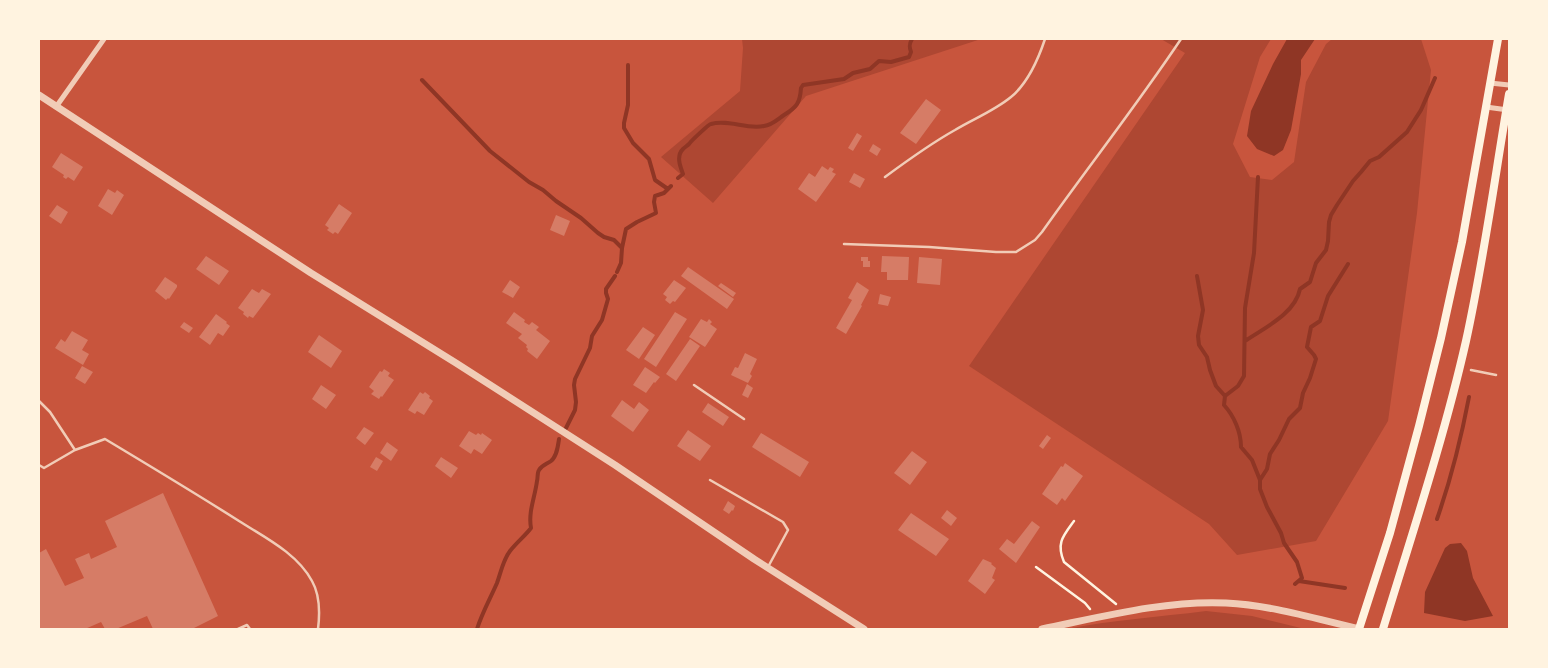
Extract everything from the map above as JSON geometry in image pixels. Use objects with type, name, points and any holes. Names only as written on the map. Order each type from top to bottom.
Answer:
[{"type":"main road","points":[[1359,629],[1390,533],[1441,338],[1462,242],[1498,39]]},
{"type":"main road","points":[[1383,629],[1449,409],[1466,341],[1508,110],[1509,94]]},
{"type":"street","points":[[56,107],[104,39]]},
{"type":"street","points":[[1490,83],[1509,86]]},
{"type":"street","points":[[39,96],[303,268],[615,465],[864,629]]},
{"type":"street","points":[[1486,107],[1508,110]]},
{"type":"street","points":[[1042,629],[1127,612],[1175,605],[1225,603],[1272,609],[1359,629]]},
{"type":"lane","points":[[885,177],[918,152],[1012,97],[1028,77],[1045,39]]},
{"type":"lane","points":[[844,244],[996,252],[1016,252],[1026,247],[1042,232],[1181,39]]},
{"type":"lane","points":[[1470,370],[1496,375]]},
{"type":"lane","points":[[694,385],[744,419]]},
{"type":"lane","points":[[39,401],[50,412],[75,450]]},
{"type":"lane","points":[[39,465],[44,468],[75,450],[105,439],[205,499],[284,550],[302,567],[313,582],[318,598],[320,615],[318,629]]},
{"type":"lane","points":[[710,480],[783,522],[788,530],[768,567]]},
{"type":"lane","points":[[238,629],[247,625],[250,629]]},
{"type":"path","points":[[1074,521],[1061,538],[1060,552],[1064,562],[1127,612]]},
{"type":"path","points":[[1036,567],[1085,603],[1098,618]]},
{"type":"shaded area","points":[[742,39],[981,39],[806,96],[713,203],[661,157],[740,91]]},
{"type":"shaded area","points":[[1161,39],[1271,39],[1260,57],[1233,144],[1250,177],[1272,180],[1294,162],[1306,82],[1326,44],[1332,39],[1421,39],[1431,70],[1417,213],[1388,421],[1316,541],[1237,555],[1209,524],[969,366],[1185,53]]},
{"type":"shaded area","points":[[1287,39],[1315,39],[1301,60],[1301,74],[1291,130],[1283,150],[1274,156],[1257,149],[1247,136],[1251,111]]},
{"type":"shaded area","points":[[1461,543],[1467,551],[1473,578],[1493,616],[1465,621],[1424,613],[1425,592],[1445,548],[1450,544]]},
{"type":"shaded area","points":[[1206,611],[1252,616],[1305,629],[1066,629],[1118,621]]},
{"type":"building","points":[[926,99],[941,110],[916,144],[900,133]]},
{"type":"building","points":[[857,133],[862,136],[853,151],[848,148]]},
{"type":"building","points":[[873,144],[881,149],[877,156],[869,151]]},
{"type":"building","points":[[61,153],[83,167],[74,181],[68,177],[66,179],[63,177],[64,175],[52,167]]},
{"type":"building","points":[[822,166],[828,170],[830,167],[834,169],[832,172],[836,174],[816,202],[798,189],[809,173],[815,177]]},
{"type":"building","points":[[854,173],[865,179],[860,188],[849,182]]},
{"type":"building","points":[[108,189],[115,193],[117,190],[124,195],[112,215],[98,206]]},
{"type":"building","points":[[339,204],[352,213],[338,234],[335,232],[333,234],[327,230],[329,228],[325,225]]},
{"type":"building","points":[[57,205],[68,212],[61,224],[49,216]]},
{"type":"building","points":[[556,215],[570,221],[564,236],[550,230]]},
{"type":"building","points":[[206,256],[229,271],[219,285],[196,269]]},
{"type":"building","points":[[882,256],[909,257],[908,280],[887,280],[887,272],[881,272]]},
{"type":"building","points":[[861,257],[868,257],[870,267],[863,267]]},
{"type":"building","points":[[919,257],[942,259],[940,285],[917,283]]},
{"type":"building","points":[[688,267],[734,299],[727,309],[681,276]]},
{"type":"building","points":[[165,277],[177,285],[169,299],[166,300],[155,291]]},
{"type":"building","points":[[510,280],[520,287],[513,298],[502,292]]},
{"type":"building","points":[[674,280],[686,288],[675,302],[673,301],[670,304],[665,300],[667,297],[663,294]]},
{"type":"building","points":[[857,282],[869,290],[846,334],[836,328],[852,300],[848,298]]},
{"type":"building","points":[[721,283],[736,293],[733,297],[718,286]]},
{"type":"building","points":[[252,289],[259,293],[262,289],[271,294],[253,318],[249,316],[248,318],[238,308]]},
{"type":"building","points":[[880,294],[891,297],[888,306],[878,304]]},
{"type":"building","points":[[514,312],[529,325],[532,322],[539,327],[536,330],[550,341],[537,359],[527,351],[527,345],[518,338],[522,334],[506,323]]},
{"type":"building","points":[[675,312],[687,319],[656,367],[644,359]]},
{"type":"building","points":[[216,314],[230,326],[223,336],[218,333],[210,345],[199,337]]},
{"type":"building","points":[[701,319],[707,322],[709,319],[712,322],[710,324],[717,329],[705,347],[689,337]]},
{"type":"building","points":[[184,322],[193,328],[189,333],[180,327]]},
{"type":"building","points":[[643,327],[655,335],[639,359],[626,350]]},
{"type":"building","points":[[72,331],[88,340],[82,350],[89,354],[83,365],[55,348],[61,339],[65,342]]},
{"type":"building","points":[[319,335],[342,351],[331,368],[308,352]]},
{"type":"building","points":[[690,339],[700,346],[676,381],[666,374]]},
{"type":"building","points":[[745,353],[757,359],[748,383],[731,375],[735,367],[738,368]]},
{"type":"building","points":[[82,366],[93,372],[85,384],[75,378]]},
{"type":"building","points":[[645,367],[660,377],[646,393],[633,385]]},
{"type":"building","points":[[384,369],[390,373],[388,376],[394,380],[379,399],[371,394],[374,391],[369,387],[380,371],[382,372]]},
{"type":"building","points":[[747,384],[753,388],[748,398],[742,395]]},
{"type":"building","points":[[321,385],[336,395],[326,409],[312,399]]},
{"type":"building","points":[[420,392],[423,394],[425,392],[433,401],[424,415],[417,411],[415,414],[408,410]]},
{"type":"building","points":[[622,400],[634,409],[639,402],[649,410],[633,432],[611,416]]},
{"type":"building","points":[[708,403],[729,417],[723,426],[702,412]]},
{"type":"building","points":[[364,427],[374,433],[365,445],[356,438]]},
{"type":"building","points":[[688,430],[711,446],[700,461],[677,446]]},
{"type":"building","points":[[469,431],[476,435],[478,433],[481,435],[482,433],[492,440],[482,454],[474,449],[471,454],[459,446]]},
{"type":"building","points":[[761,433],[809,462],[800,477],[752,447]]},
{"type":"building","points":[[1047,435],[1051,438],[1043,449],[1039,446]]},
{"type":"building","points":[[387,442],[398,450],[391,461],[380,453]]},
{"type":"building","points":[[912,451],[927,462],[910,485],[894,473]]},
{"type":"building","points":[[376,457],[383,461],[377,471],[370,467]]},
{"type":"building","points":[[441,457],[458,468],[451,478],[435,466]]},
{"type":"building","points":[[1065,463],[1083,476],[1065,501],[1062,498],[1057,505],[1042,494]]},
{"type":"building","points":[[163,493],[218,616],[192,629],[153,629],[147,616],[116,629],[105,629],[101,622],[85,629],[39,629],[39,553],[46,549],[65,586],[84,578],[75,559],[89,553],[91,559],[117,547],[105,521]]},
{"type":"building","points":[[728,501],[735,506],[729,514],[723,510]]},
{"type":"building","points":[[947,510],[957,518],[951,526],[941,518]]},
{"type":"building","points":[[911,513],[949,539],[936,556],[898,530]]},
{"type":"building","points":[[1032,521],[1040,527],[1016,563],[999,549],[1007,539],[1014,544]]},
{"type":"building","points":[[983,559],[992,563],[996,568],[992,578],[995,580],[985,594],[968,581]]},
{"type":"waterway","points":[[678,178],[683,174],[679,161],[681,152],[711,124],[724,123],[758,127],[775,122],[795,107],[799,101],[803,85],[844,79],[853,73],[870,69],[879,61],[891,62],[909,57],[912,39]]},
{"type":"waterway","points":[[628,65],[628,105],[624,128],[633,143],[649,159],[655,180],[668,189]]},
{"type":"waterway","points":[[1245,341],[1278,320],[1292,306],[1300,289],[1310,282],[1316,263],[1326,250],[1329,222],[1337,205],[1353,181],[1370,161],[1379,157],[1407,132],[1421,110],[1435,78]]},
{"type":"waterway","points":[[422,80],[490,151],[529,182],[581,218],[598,233],[614,240],[622,248]]},
{"type":"waterway","points":[[1258,177],[1254,253],[1245,308],[1244,376],[1238,386],[1225,396],[1224,405],[1236,424],[1241,447],[1252,460],[1260,480],[1260,489],[1267,507],[1281,533],[1284,543],[1297,562],[1302,578],[1295,584]]},
{"type":"waterway","points":[[617,272],[621,263],[626,229],[656,213],[655,196],[664,193],[671,186]]},
{"type":"waterway","points":[[1260,480],[1267,469],[1270,454],[1289,419],[1300,408],[1303,393],[1316,359],[1307,347],[1311,327],[1320,321],[1328,296],[1348,264]]},
{"type":"waterway","points":[[566,428],[575,410],[575,379],[590,348],[592,336],[602,320],[608,299],[606,289],[615,276]]},
{"type":"waterway","points":[[1197,276],[1203,310],[1198,336],[1199,345],[1207,357],[1216,386],[1225,396]]},
{"type":"waterway","points":[[1437,519],[1455,459],[1469,397]]},
{"type":"waterway","points":[[477,629],[506,558],[531,528],[531,510],[538,471],[555,456],[559,439]]},
{"type":"waterway","points":[[1299,581],[1345,588]]}]
